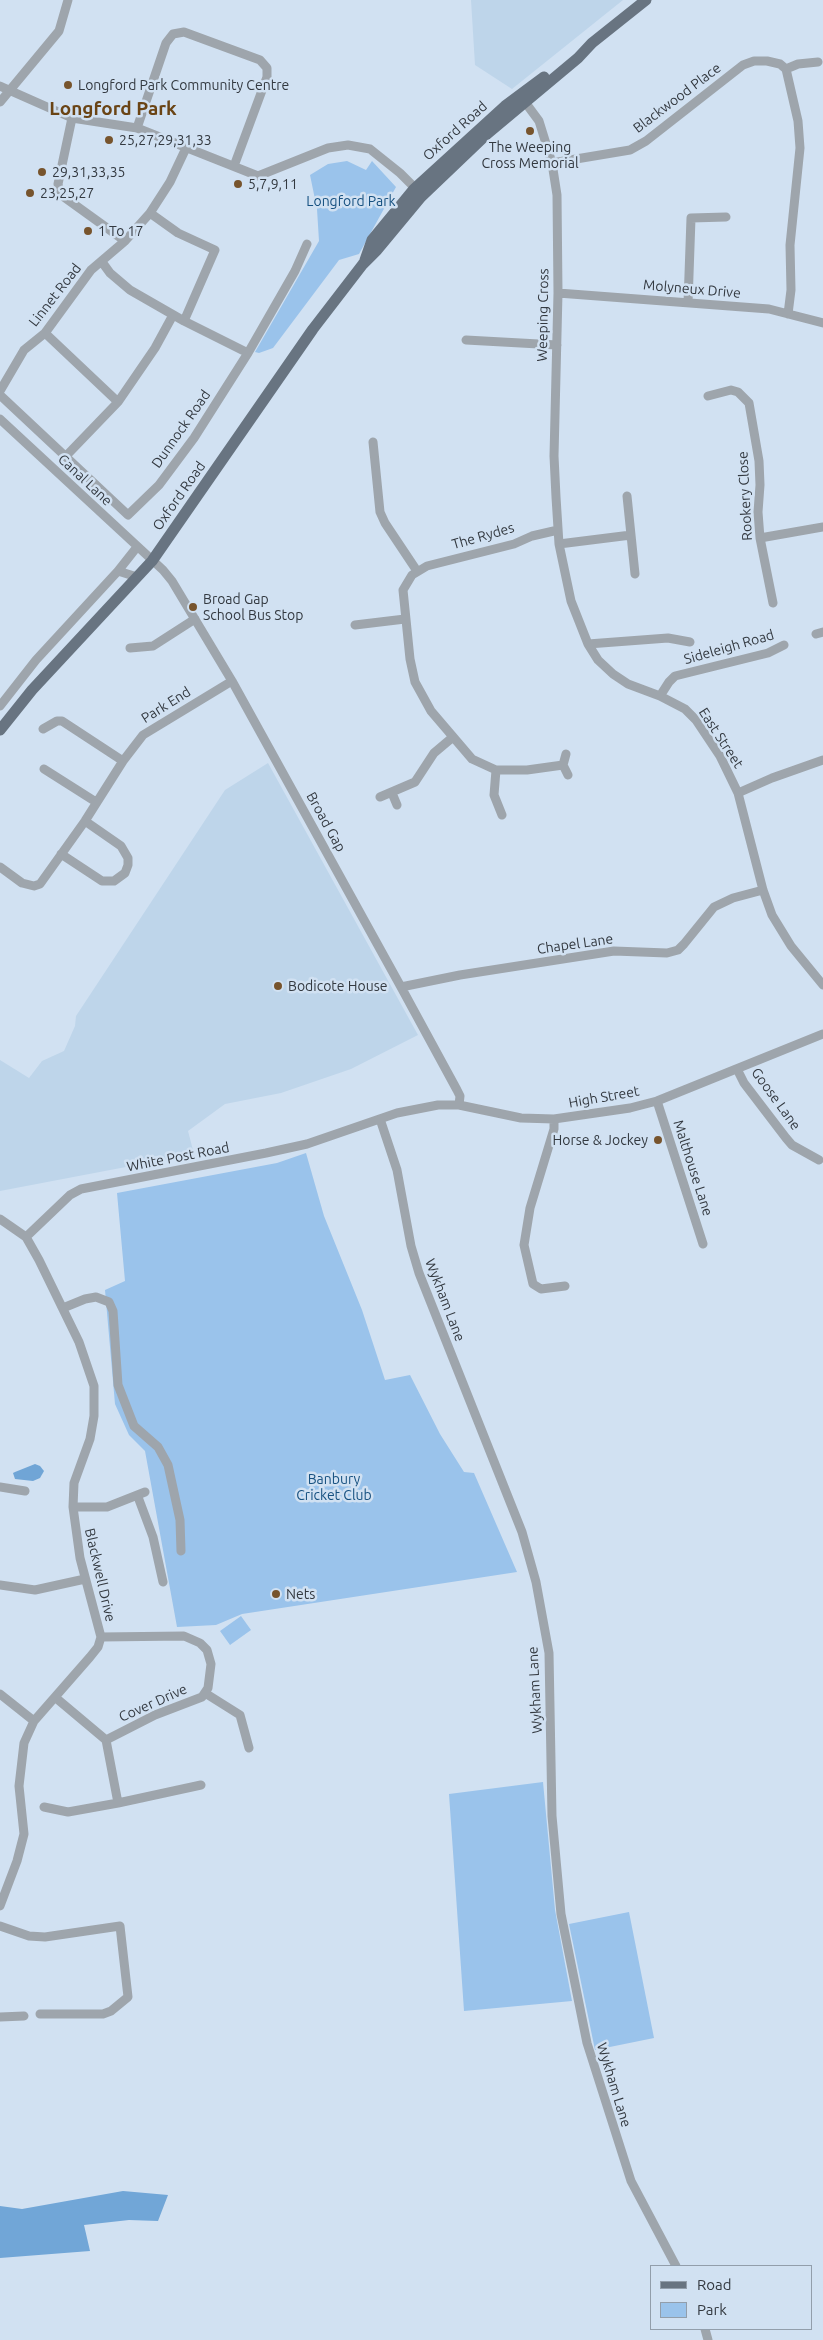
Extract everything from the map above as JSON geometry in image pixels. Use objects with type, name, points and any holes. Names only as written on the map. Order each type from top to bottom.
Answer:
[{"type":"main road","name":"Oxford Road","points":[[0,730],[56,663],[152,561],[313,329],[363,264],[372,240],[418,192],[487,134],[574,52],[592,43],[646,0]]},
{"type":"street","points":[[0,102],[60,30],[68,0]]},
{"type":"street","points":[[137,128],[166,43],[173,34],[184,32],[260,60],[267,68],[267,77],[234,166]]},
{"type":"street","name":"Blackwood Place","points":[[552,163],[630,150],[646,141],[743,65],[754,61],[767,61],[780,64],[786,69]]},
{"type":"street","points":[[788,314],[791,290],[790,246],[800,148],[798,120],[786,69],[798,64],[818,62]]},
{"type":"street","points":[[0,86],[72,118],[137,128],[187,146],[201,154],[258,176],[328,148],[348,144],[370,149],[400,173],[418,192]]},
{"type":"street","name":"Weeping Cross","points":[[523,99],[539,121],[552,163],[556,195],[558,293],[554,456],[559,544]]},
{"type":"street","points":[[72,118],[58,184],[60,192],[64,197],[125,241]]},
{"type":"street","name":"Linnet Road","points":[[0,391],[24,350],[45,333],[91,270],[125,241],[150,213],[170,182],[187,146]]},
{"type":"street","points":[[150,213],[178,233],[215,250],[184,321]]},
{"type":"street","points":[[688,303],[691,218],[726,217]]},
{"type":"street","name":"Dunnock Road","points":[[66,456],[128,515],[159,485],[194,438],[248,353],[295,271],[307,244]]},
{"type":"street","points":[[102,262],[110,273],[130,290],[184,321],[248,353]]},
{"type":"street","name":"Molyneux Drive","points":[[558,293],[769,310],[823,322]]},
{"type":"street","points":[[0,395],[66,456],[118,402],[155,348],[173,315]]},
{"type":"street","points":[[45,333],[118,402]]},
{"type":"street","points":[[466,340],[557,345]]},
{"type":"street","name":"Rookery Close","points":[[708,396],[731,390],[738,392],[749,403],[759,461],[758,512],[760,538],[773,603]]},
{"type":"street","name":"Canal Lane","points":[[0,419],[152,561]]},
{"type":"street","points":[[373,442],[380,512],[385,524],[417,571],[407,581],[404,590],[405,619],[415,682],[431,711],[472,758],[496,770],[527,770],[563,765]]},
{"type":"street","points":[[627,496],[635,574]]},
{"type":"street","points":[[760,538],[823,527]]},
{"type":"street","name":"The Rydes","points":[[417,571],[427,566],[514,544],[532,536],[558,530]]},
{"type":"street","points":[[559,544],[631,535]]},
{"type":"street","name":"East Street","points":[[559,544],[571,601],[588,644],[598,660],[613,674],[628,684],[660,696],[685,709],[696,720],[720,756],[738,793],[762,890],[780,930],[823,984]]},
{"type":"street","points":[[0,706],[36,660],[118,571],[137,547]]},
{"type":"street","name":"Broad Gap","points":[[152,561],[172,581],[232,681],[457,1090],[460,1096],[459,1105]]},
{"type":"street","points":[[118,571],[137,578]]},
{"type":"street","points":[[130,648],[153,646],[195,619]]},
{"type":"street","points":[[355,624],[405,619]]},
{"type":"street","points":[[588,644],[668,638],[690,642]]},
{"type":"street","name":"Sideleigh Road","points":[[660,696],[668,682],[675,676],[768,653],[784,645]]},
{"type":"street","name":"Park End","points":[[0,867],[22,883],[34,886],[44,880],[85,821],[123,761],[143,736],[232,681]]},
{"type":"street","points":[[43,729],[57,721],[62,721],[123,761]]},
{"type":"street","points":[[380,798],[415,782],[434,753],[453,738]]},
{"type":"street","points":[[566,754],[563,765],[568,775]]},
{"type":"street","points":[[738,793],[772,778],[823,760]]},
{"type":"street","points":[[44,769],[96,802]]},
{"type":"street","points":[[496,770],[494,795],[502,815]]},
{"type":"street","points":[[392,793],[397,806]]},
{"type":"street","points":[[61,854],[102,881],[114,881],[125,872],[128,858],[121,846],[85,821]]},
{"type":"street","name":"Chapel Lane","points":[[401,987],[460,975],[614,951],[667,953],[678,950],[714,907],[733,898],[762,890]]},
{"type":"street","name":"High Street","points":[[380,1119],[414,1108],[438,1105],[459,1105],[521,1118],[554,1119],[630,1108],[657,1101],[823,1034]]},
{"type":"street","name":"Goose Lane","points":[[737,1069],[744,1083],[792,1145],[819,1160]]},
{"type":"street","name":"Malthouse Lane","points":[[657,1101],[703,1244]]},
{"type":"street","name":"White Post Road","points":[[26,1237],[70,1195],[81,1189],[282,1150],[307,1144],[380,1119]]},
{"type":"street","name":"Wykham Lane","points":[[380,1119],[397,1170],[411,1246],[419,1273],[522,1532],[536,1582],[549,1652],[552,1816],[561,1914],[587,2043],[630,2181],[675,2265]]},
{"type":"street","points":[[554,1119],[554,1129],[530,1208],[524,1245],[533,1284],[541,1289],[565,1286]]},
{"type":"street","points":[[0,1219],[26,1237]]},
{"type":"street","name":"Blackwell Drive","points":[[0,1906],[17,1861],[24,1834],[20,1786],[24,1743],[34,1721],[56,1698],[94,1652],[101,1637],[85,1579],[74,1526],[73,1507],[74,1483],[90,1439],[94,1416],[94,1386],[79,1342],[26,1237]]},
{"type":"street","points":[[63,1308],[85,1299],[96,1297],[109,1302],[113,1312],[118,1385],[134,1426],[158,1448],[168,1465],[180,1520],[181,1551]]},
{"type":"street","points":[[0,1499],[1,1488],[25,1491]]},
{"type":"street","points":[[73,1507],[107,1506],[141,1495],[153,1538],[162,1582]]},
{"type":"street","points":[[0,1586],[35,1590],[85,1579]]},
{"type":"street","name":"Cover Drive","points":[[101,1637],[170,1635],[194,1638],[207,1650],[211,1664],[211,1677],[202,1697],[155,1715],[106,1740]]},
{"type":"street","points":[[204,1693],[240,1715],[250,1748]]},
{"type":"street","points":[[0,1694],[34,1721]]},
{"type":"street","points":[[56,1698],[106,1740],[118,1803]]},
{"type":"street","points":[[44,1807],[68,1812],[91,1810],[200,1785]]},
{"type":"street","points":[[0,1926],[29,1936],[44,1936],[120,1926],[128,1997],[111,2011],[103,2014],[40,2014]]},
{"type":"street","points":[[0,2017],[24,2016]]},
{"type":"shaded area","points":[[471,0],[623,0],[512,89],[475,65]]},
{"type":"shaded area","points":[[268,763],[418,1035],[351,1069],[281,1093],[225,1104],[188,1131],[194,1154],[0,1191],[0,1060],[29,1078],[42,1061],[64,1051],[75,1026],[76,1016],[225,790]]},
{"type":"shaded area","points":[[35,1464],[44,1471],[40,1478],[33,1481],[15,1479],[13,1473]]},
{"type":"shaded area","points":[[123,2191],[168,2195],[158,2221],[129,2220],[84,2225],[90,2251],[0,2258],[0,2206],[22,2209]]},
{"type":"green space","name":"Longford Park","points":[[347,161],[366,170],[372,161],[396,187],[359,254],[339,260],[273,348],[259,353],[255,352],[319,241],[317,209],[310,175],[328,164]]},
{"type":"green space","name":"Banbury Cricket Club","points":[[306,1153],[324,1216],[362,1310],[385,1380],[410,1375],[440,1434],[464,1472],[474,1473],[517,1572],[242,1614],[216,1625],[177,1627],[145,1451],[129,1435],[115,1404],[105,1290],[125,1281],[117,1193],[277,1163]]},
{"type":"green space","points":[[241,1616],[251,1630],[230,1645],[220,1631]]},
{"type":"green space","points":[[543,1782],[555,1910],[572,2001],[464,2011],[449,1794]]},
{"type":"green space","points":[[629,1912],[654,2038],[595,2050],[569,1924]]},
{"type":"place","name":"Longford Park Community Centre","points":[[68,85]]},
{"type":"place","name":"The Weeping Cross Memorial","points":[[530,131]]},
{"type":"place","name":"25,27,29,31,33","points":[[109,140]]},
{"type":"place","name":"29,31,33,35","points":[[42,172]]},
{"type":"place","name":"5,7,9,11","points":[[238,184]]},
{"type":"place","name":"23,25,27","points":[[30,193]]},
{"type":"place","name":"1 To 17","points":[[88,231]]},
{"type":"place","name":"Broad Gap School Bus Stop","points":[[193,607]]},
{"type":"place","name":"Bodicote House","points":[[278,986]]},
{"type":"place","name":"Horse & Jockey","points":[[658,1140]]},
{"type":"place","name":"Nets","points":[[276,1594]]},
{"type":"district","name":"Longford Park","points":[[113,109]]}]
